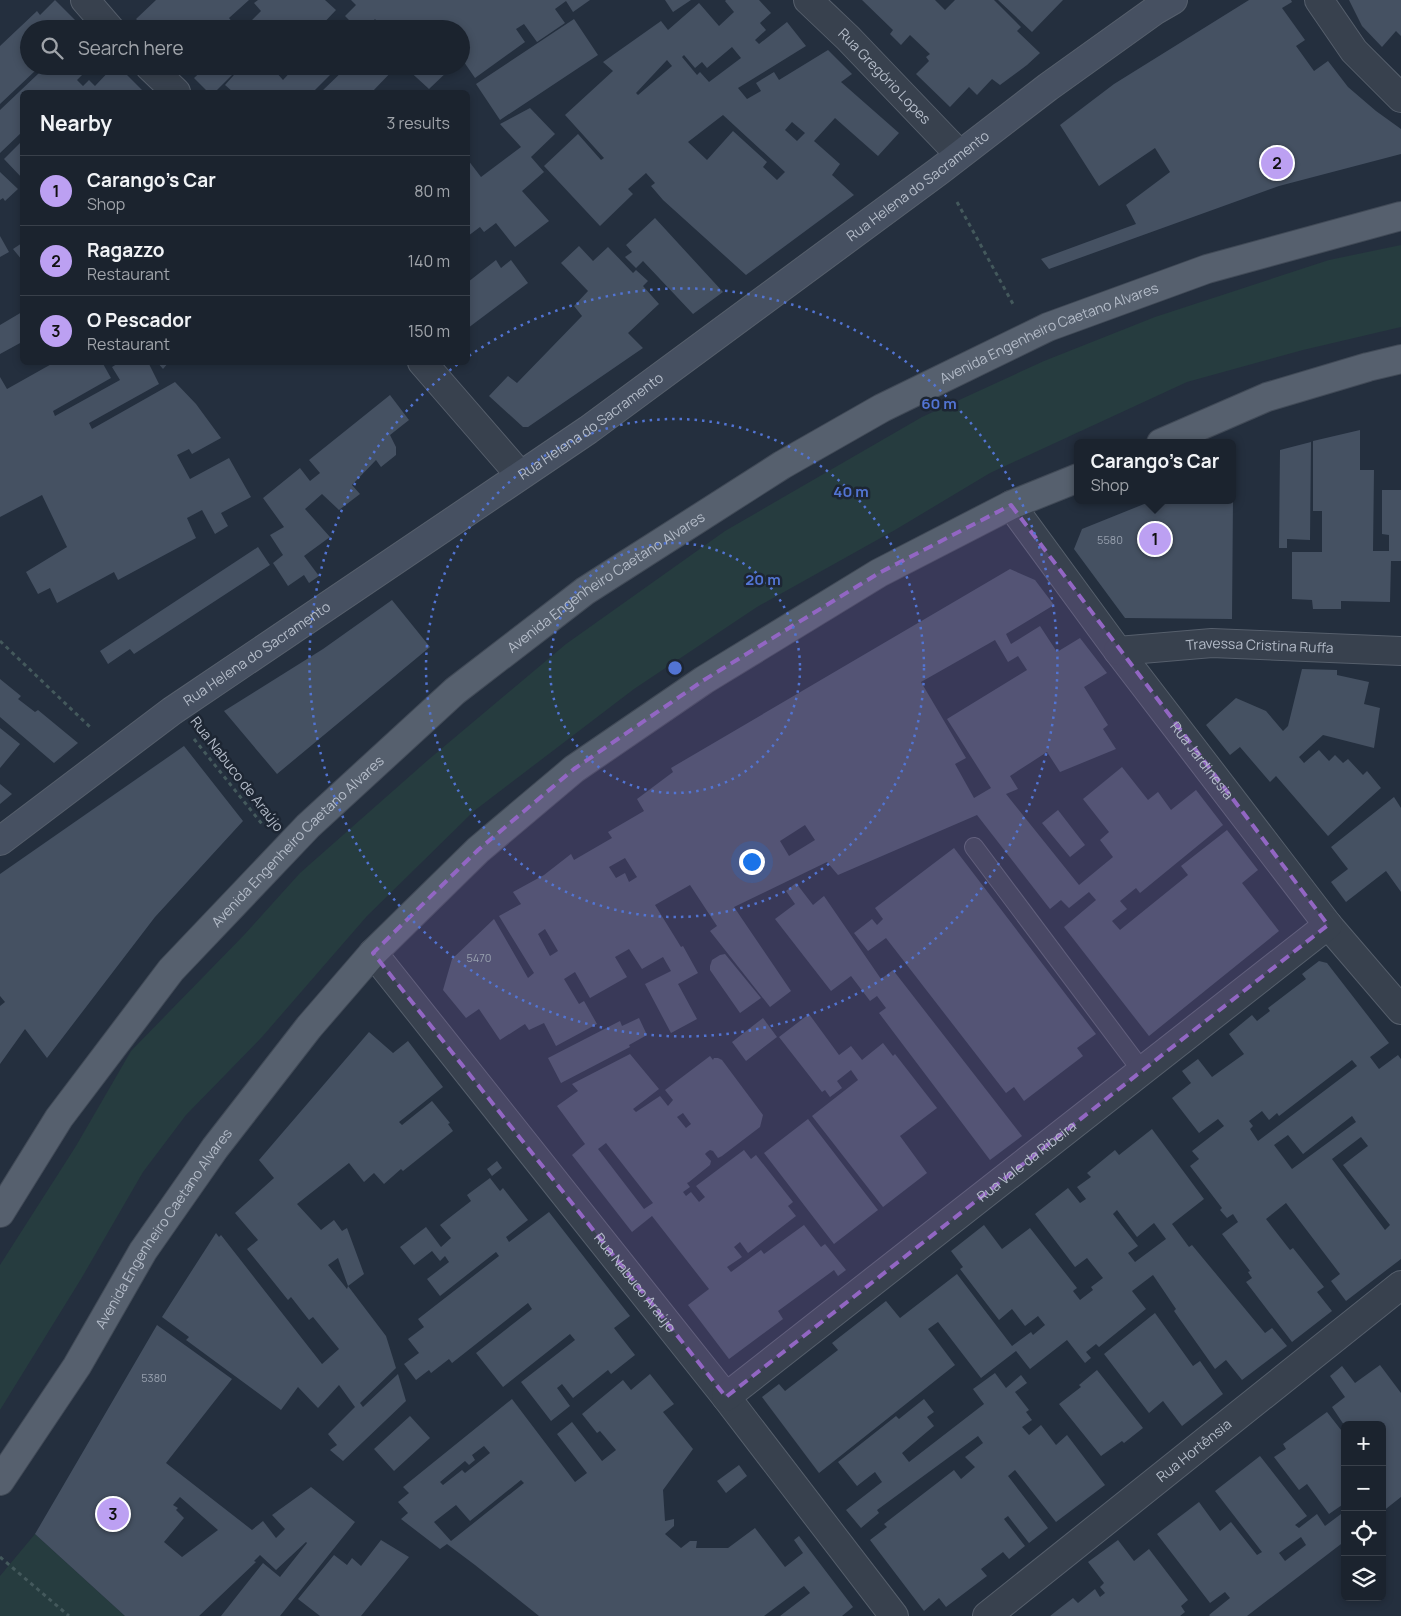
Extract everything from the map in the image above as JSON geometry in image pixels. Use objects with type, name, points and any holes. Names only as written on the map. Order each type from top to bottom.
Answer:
[{"type":"main road","name":"Avenida Engenheiro Caetano Alvares","points":[[0,1213],[59,1118],[171,970],[308,826],[455,691],[585,591],[782,464],[882,408],[1031,337],[1048,327],[1206,269],[1401,216]]},
{"type":"main road","points":[[1170,439],[1267,397],[1401,359]]},
{"type":"main road","name":"Avenida Engenheiro Caetano Alvares","points":[[0,1481],[77,1366],[143,1251],[210,1156],[309,1027],[373,953],[478,850],[574,769],[704,680],[879,573],[1011,506],[1074,480]]},
{"type":"street","points":[[85,0],[102,20]]},
{"type":"street","name":"Rua Gregório Lopes","points":[[808,0],[848,38],[949,163]]},
{"type":"street","name":"Rua Helena do Sacramento","points":[[0,841],[172,711],[588,430],[1056,82],[1154,11],[1173,0]]},
{"type":"street","points":[[1319,0],[1354,51],[1401,98]]},
{"type":"street","points":[[158,75],[174,90]]},
{"type":"street","points":[[425,365],[520,475]]},
{"type":"street","name":"Rua Jardinesia","points":[[1011,506],[1118,651],[1328,925],[1401,1010]]},
{"type":"street","name":"Travessa Cristina Ruffa","points":[[1118,651],[1212,643],[1401,651]]},
{"type":"street","name":"Rua Vale da Ribeira","points":[[726,1397],[1328,925]]},
{"type":"street","name":"Rua Nabuco Araújo","points":[[373,953],[726,1397],[894,1616]]},
{"type":"street","name":"Rua Hortênsia","points":[[987,1616],[1401,1285]]},
{"type":"lane","points":[[974,847],[1142,1071]]},
{"type":"path","points":[[949,163],[1031,337]]},
{"type":"path","points":[[0,641],[116,753]]},
{"type":"path","name":"Rua Nabuco de Araújo","points":[[172,711],[284,852]]},
{"type":"path","points":[[0,1557],[69,1616]]},
{"type":"highlighted area","points":[[1011,505],[1328,925],[726,1397],[373,953],[478,850],[574,769],[704,680],[879,573]]},
{"type":"green space","points":[[1401,245],[1401,327],[1303,350],[1187,382],[990,473],[895,530],[757,607],[634,689],[474,811],[367,916],[262,1037],[186,1115],[143,1172],[81,1279],[0,1410],[0,1265],[76,1146],[131,1051],[245,934],[300,873],[428,760],[566,644],[725,531],[922,417],[1044,361],[1155,317],[1329,260]]},
{"type":"green space","points":[[35,1534],[125,1616],[0,1616],[0,1576]]},
{"type":"building","points":[[55,0],[75,20],[27,20],[37,11],[40,15]]},
{"type":"building","points":[[156,0],[249,0],[229,18],[231,20],[136,19]]},
{"type":"building","points":[[258,0],[325,0],[336,10],[327,20],[252,20],[261,11],[254,3]]},
{"type":"building","points":[[351,0],[590,0],[573,12],[566,1],[555,9],[565,23],[537,42],[524,24],[516,29],[525,42],[475,78],[470,71],[470,20],[349,20],[345,16],[356,5]]},
{"type":"building","points":[[665,0],[691,0],[673,12]]},
{"type":"building","points":[[759,0],[771,13],[760,23],[766,30],[755,40],[759,44],[787,22],[806,46],[738,88],[747,99],[761,91],[756,83],[774,72],[779,80],[828,50],[852,74],[841,82],[899,133],[878,156],[835,118],[814,141],[840,164],[832,175],[854,195],[746,275],[663,200],[651,186],[655,183],[646,173],[628,189],[633,194],[600,226],[544,166],[578,134],[601,160],[604,158],[565,115],[613,71],[603,62],[661,21],[668,30],[699,3],[719,26],[734,12],[725,1]],"holes":[[[732,47],[741,58],[709,82],[700,72],[697,75],[682,57],[684,55],[695,68],[702,62],[707,68]],[[667,60],[672,66],[638,95],[636,93]],[[723,115],[785,172],[777,180],[763,167],[767,162],[733,131],[707,160],[688,142]],[[792,122],[805,133],[797,141],[785,130]]]},
{"type":"building","points":[[862,0],[935,0],[945,10],[955,0],[994,0],[1021,27],[1017,31],[1040,53],[1000,85],[992,79],[977,95],[969,87],[950,107],[916,74],[929,61],[926,57],[930,54],[910,35],[901,45],[890,34],[893,30]]},
{"type":"building","points":[[998,0],[1063,0],[1032,32]]},
{"type":"building","points":[[1249,0],[1291,0],[1292,2],[1282,8],[1305,40],[1296,46],[1314,71],[1328,61],[1348,87],[1401,129],[1401,154],[1279,186],[1049,269],[1041,259],[1136,224],[1126,205],[1170,172],[1155,148],[1099,186],[1060,125],[1114,84]]},
{"type":"building","points":[[1349,0],[1401,0],[1401,36],[1396,31],[1382,47],[1362,26]]},
{"type":"building","points":[[574,19],[598,55],[500,120],[476,84]]},
{"type":"building","points":[[20,27],[20,75],[31,75],[0,104],[0,46]]},
{"type":"building","points":[[37,75],[82,75],[77,80],[83,86],[89,80],[95,86],[105,75],[127,75],[142,90],[21,90]]},
{"type":"building","points":[[197,75],[232,75],[217,90],[206,90],[194,78]]},
{"type":"building","points":[[234,75],[279,75],[283,80],[288,75],[330,75],[315,90],[231,90],[225,85]]},
{"type":"building","points":[[339,75],[388,75],[374,90],[323,90]]},
{"type":"building","points":[[414,75],[444,75],[429,89]]},
{"type":"building","points":[[20,91],[20,134],[0,153],[0,110]]},
{"type":"building","points":[[530,108],[555,134],[531,157],[544,172],[522,191],[549,221],[515,247],[496,223],[484,232],[480,227],[470,234],[470,163],[481,177],[521,147],[500,124]]},
{"type":"building","points":[[20,143],[20,176],[4,159]]},
{"type":"building","points":[[0,172],[18,189],[5,201],[3,198],[0,200]]},
{"type":"building","points":[[655,218],[723,292],[693,314],[643,261],[636,268],[625,257],[632,252],[626,245]]},
{"type":"building","points":[[0,236],[9,252],[0,257]]},
{"type":"building","points":[[20,244],[20,258],[13,249]]},
{"type":"building","points":[[579,246],[593,261],[608,247],[633,273],[636,270],[648,281],[643,286],[659,304],[628,333],[643,348],[528,427],[523,427],[489,396],[508,376],[517,383],[582,316],[574,306],[588,291],[561,263]]},
{"type":"building","points":[[496,260],[501,268],[511,260],[528,283],[470,326],[470,280]]},
{"type":"building","points":[[20,313],[20,343],[0,354],[0,325]]},
{"type":"building","points":[[50,365],[104,365],[111,378],[53,411],[55,416],[120,380],[112,367],[115,365],[150,365],[159,384],[89,423],[92,429],[175,382],[196,404],[221,438],[192,454],[189,449],[177,455],[190,479],[229,458],[251,497],[221,513],[228,526],[215,534],[202,510],[187,518],[196,538],[118,580],[114,572],[57,603],[50,588],[38,594],[26,572],[67,547],[42,495],[0,517],[0,377],[7,389]]},
{"type":"building","points":[[390,395],[409,420],[390,435],[396,447],[396,455],[381,467],[376,460],[352,485],[360,494],[339,510],[322,494],[305,509],[330,537],[304,556],[319,576],[309,583],[304,575],[288,586],[273,563],[283,555],[270,535],[284,527],[263,498],[300,468],[310,481],[320,473],[309,460]]},
{"type":"building","points":[[1360,430],[1360,470],[1374,470],[1373,551],[1389,551],[1389,535],[1382,534],[1382,490],[1401,490],[1401,561],[1391,561],[1390,602],[1341,601],[1341,609],[1313,609],[1312,600],[1292,599],[1292,552],[1322,552],[1322,511],[1313,511],[1313,441]]},
{"type":"building","points":[[1311,442],[1310,540],[1287,539],[1287,548],[1279,548],[1280,450]]},
{"type":"building","points":[[1144,504],[1233,504],[1232,619],[1125,618],[1074,549],[1082,529]]},
{"type":"building","points":[[258,547],[270,565],[134,654],[130,649],[108,664],[100,651]]},
{"type":"building","points":[[1010,569],[1035,580],[1054,605],[1006,634],[1011,644],[1040,626],[1057,652],[1080,638],[1107,673],[1084,687],[1108,725],[1103,729],[1116,749],[1060,772],[1047,752],[1010,776],[1018,789],[1006,794],[1079,885],[1113,857],[1100,840],[1109,832],[1083,799],[1122,767],[1148,800],[1158,792],[1171,810],[1196,790],[1223,825],[1140,893],[1136,888],[1120,901],[1127,909],[1112,921],[1120,930],[1188,875],[1181,866],[1227,830],[1258,870],[1242,883],[1279,931],[1149,1036],[1064,927],[1096,900],[1089,892],[1069,908],[1061,900],[1050,909],[977,815],[838,875],[827,862],[734,907],[791,991],[770,1007],[710,931],[717,926],[690,885],[655,905],[681,947],[683,946],[698,973],[678,984],[697,1019],[671,1033],[645,984],[671,971],[663,957],[642,969],[629,949],[615,957],[627,977],[590,998],[575,972],[564,979],[579,1004],[584,1001],[597,1024],[556,1046],[544,1023],[529,1030],[525,1024],[500,1040],[479,1009],[466,1018],[443,990],[452,959],[494,919],[528,978],[534,973],[499,916],[521,904],[513,892],[544,875],[571,854],[574,860],[612,838],[608,832],[644,811],[637,799],[673,772],[671,768]],"holes":[[[995,640],[1008,662],[1018,656],[1027,670],[947,719],[991,788],[974,798],[955,764],[966,758],[921,682]],[[805,825],[815,840],[789,856],[780,841]],[[625,858],[637,877],[629,882],[625,873],[616,878],[609,867]],[[545,929],[558,951],[550,956],[538,934]]]},
{"type":"building","points":[[392,600],[430,647],[277,774],[224,711],[323,649]]},
{"type":"building","points":[[1302,669],[1337,670],[1337,675],[1369,682],[1364,704],[1380,708],[1374,748],[1323,735],[1299,757],[1304,763],[1319,750],[1329,761],[1335,755],[1343,763],[1348,759],[1363,775],[1367,771],[1381,788],[1328,836],[1276,776],[1270,782],[1240,747],[1230,755],[1206,725],[1236,698],[1266,711],[1283,731],[1288,726]]},
{"type":"building","points":[[0,679],[21,696],[18,699],[35,712],[38,710],[78,743],[54,763],[0,717]]},
{"type":"building","points":[[0,728],[20,744],[0,768]]},
{"type":"building","points":[[184,746],[243,821],[155,917],[47,1058],[25,1029],[0,1064],[0,1006],[5,1002],[0,996],[0,874]]},
{"type":"building","points":[[0,784],[12,794],[0,804]]},
{"type":"building","points":[[1394,797],[1401,808],[1401,892],[1386,871],[1346,902],[1331,882],[1348,869],[1331,847]]},
{"type":"building","points":[[1058,810],[1085,845],[1070,857],[1042,823]]},
{"type":"building","points":[[954,848],[1096,1034],[1077,1048],[1083,1056],[1024,1101],[1014,1087],[1006,1093],[886,938],[868,951],[854,933],[872,919],[877,925],[883,919],[875,908]]},
{"type":"building","points":[[796,883],[813,905],[824,896],[881,979],[893,970],[1022,1136],[990,1160],[879,1013],[886,1008],[877,996],[870,1001],[851,976],[831,991],[775,919],[795,904],[786,891]]},
{"type":"building","points":[[725,954],[761,998],[740,1013],[710,970],[712,960]]},
{"type":"building","points":[[1319,961],[1327,963],[1389,1043],[1370,1057],[1379,1069],[1398,1055],[1401,1059],[1401,1259],[1346,1301],[1331,1281],[1340,1274],[1286,1203],[1266,1219],[1290,1250],[1293,1248],[1324,1287],[1317,1292],[1332,1311],[1292,1342],[1246,1282],[1252,1278],[1248,1272],[1250,1271],[1222,1234],[1238,1222],[1233,1214],[1227,1218],[1220,1210],[1222,1208],[1190,1166],[1199,1159],[1192,1151],[1224,1126],[1218,1119],[1199,1133],[1172,1098],[1191,1083],[1182,1071],[1198,1059],[1212,1077],[1244,1054],[1229,1034],[1252,1015],[1257,1021],[1270,1011],[1268,1008],[1306,979],[1302,974]],"holes":[[[1352,1060],[1357,1066],[1258,1141],[1250,1129],[1253,1126],[1249,1121],[1262,1111],[1269,1120],[1277,1113],[1279,1116]],[[1352,1116],[1356,1122],[1292,1169],[1274,1145],[1288,1135],[1303,1154]],[[1361,1137],[1368,1146],[1343,1165],[1390,1225],[1385,1230],[1332,1159]]]},
{"type":"building","points":[[809,1014],[839,1055],[851,1046],[862,1060],[883,1043],[893,1056],[895,1054],[937,1108],[900,1136],[927,1173],[883,1207],[812,1116],[858,1080],[851,1070],[837,1081],[842,1088],[830,1097],[825,1090],[822,1092],[779,1037]]},
{"type":"building","points":[[639,1018],[647,1035],[629,1045],[630,1047],[561,1083],[548,1058],[620,1021],[622,1026]]},
{"type":"building","points":[[763,1018],[777,1037],[746,1061],[732,1042]]},
{"type":"building","points":[[369,1032],[393,1053],[408,1041],[443,1087],[399,1122],[402,1125],[432,1101],[450,1123],[448,1124],[453,1131],[403,1171],[401,1169],[384,1184],[374,1173],[364,1182],[349,1163],[297,1204],[321,1230],[334,1220],[342,1231],[347,1228],[364,1274],[348,1286],[386,1336],[396,1368],[360,1403],[363,1407],[398,1374],[406,1401],[343,1461],[330,1450],[337,1445],[328,1434],[355,1407],[339,1385],[318,1408],[298,1387],[281,1410],[186,1340],[189,1337],[162,1317],[216,1233],[219,1237],[221,1235],[322,1364],[339,1349],[313,1317],[309,1320],[291,1297],[288,1300],[247,1249],[258,1240],[235,1213],[274,1178],[259,1160]],"holes":[[[338,1258],[348,1286],[347,1289],[328,1265]]]},
{"type":"building","points":[[630,1054],[659,1089],[633,1109],[636,1112],[660,1096],[668,1106],[673,1100],[665,1090],[710,1056],[713,1060],[718,1058],[722,1060],[763,1115],[760,1127],[718,1158],[713,1151],[707,1152],[705,1154],[711,1161],[710,1165],[687,1183],[690,1187],[683,1192],[686,1196],[691,1192],[699,1202],[705,1197],[696,1186],[744,1150],[751,1159],[756,1155],[793,1202],[788,1206],[796,1216],[748,1253],[740,1242],[734,1247],[742,1257],[727,1267],[731,1272],[761,1250],[764,1254],[804,1225],[821,1247],[825,1244],[846,1270],[838,1276],[834,1270],[778,1311],[783,1319],[729,1359],[688,1305],[709,1289],[652,1216],[632,1232],[572,1155],[585,1144],[557,1106],[578,1091],[572,1084]],"holes":[[[683,1113],[691,1124],[686,1128],[677,1117]],[[606,1143],[653,1203],[644,1209],[598,1149]]]},
{"type":"building","points":[[808,1119],[878,1210],[834,1244],[764,1153]]},
{"type":"building","points":[[1152,1129],[1204,1199],[1172,1224],[1189,1247],[1192,1245],[1265,1333],[1272,1328],[1287,1346],[1242,1380],[1226,1360],[1215,1369],[1174,1311],[1176,1309],[1153,1275],[1132,1291],[1146,1309],[1099,1347],[1096,1344],[1086,1352],[1091,1358],[1085,1363],[1067,1340],[1030,1369],[1016,1351],[981,1378],[938,1322],[928,1329],[955,1365],[819,1473],[762,1397],[779,1384],[785,1391],[838,1350],[832,1343],[886,1301],[900,1318],[957,1274],[1012,1346],[1031,1332],[1033,1335],[1045,1325],[1038,1316],[1025,1326],[1012,1309],[999,1320],[960,1269],[963,1267],[951,1251],[984,1225],[1002,1249],[1030,1228],[1077,1288],[1073,1291],[1080,1300],[1093,1290],[1091,1287],[1103,1278],[1087,1258],[1075,1267],[1035,1214],[1068,1188],[1080,1203],[1086,1199],[1077,1187],[1091,1177],[1087,1173],[1115,1150],[1119,1155]],"holes":[[[1117,1210],[1137,1237],[1154,1223],[1166,1239],[1135,1262],[1128,1253],[1138,1246],[1113,1214]]]},
{"type":"building","points":[[497,1161],[502,1168],[492,1176],[487,1169]]},
{"type":"building","points":[[490,1178],[500,1191],[503,1188],[528,1220],[506,1237],[509,1242],[549,1212],[630,1316],[614,1328],[635,1355],[611,1374],[608,1370],[573,1398],[562,1384],[557,1388],[570,1406],[551,1421],[521,1382],[575,1340],[570,1334],[503,1387],[476,1353],[532,1309],[528,1303],[452,1363],[449,1359],[431,1373],[429,1370],[416,1380],[404,1364],[419,1353],[408,1339],[424,1327],[418,1319],[499,1256],[496,1252],[440,1296],[427,1279],[449,1262],[445,1256],[440,1261],[432,1251],[414,1265],[400,1247],[426,1227],[441,1247],[451,1238],[440,1225],[471,1201],[467,1195]]},
{"type":"building","points":[[1155,1313],[1193,1366],[1200,1361],[1223,1394],[1182,1426],[1163,1401],[1149,1413],[1104,1354]]},
{"type":"building","points":[[157,1325],[232,1379],[166,1463],[252,1530],[263,1521],[276,1538],[285,1529],[272,1515],[311,1487],[355,1522],[280,1616],[221,1616],[263,1563],[280,1577],[306,1542],[276,1570],[260,1555],[254,1561],[256,1562],[199,1616],[125,1616],[35,1534]],"holes":[[[180,1497],[218,1530],[182,1557],[164,1542],[184,1518],[176,1510],[178,1508],[173,1505]]]},
{"type":"building","points":[[1380,1365],[1401,1393],[1401,1497],[1386,1509],[1386,1421],[1341,1421],[1332,1407],[1345,1397],[1330,1376],[1342,1366],[1355,1383]]},
{"type":"building","points":[[1097,1370],[1143,1428],[1124,1443],[1122,1441],[1101,1456],[1059,1404],[1081,1387],[1079,1385]]},
{"type":"building","points":[[995,1373],[1006,1388],[1021,1375],[1027,1383],[1015,1392],[1029,1410],[1026,1412],[1032,1420],[1022,1427],[1029,1435],[1041,1425],[1056,1445],[1067,1435],[1105,1485],[1056,1522],[1015,1470],[1008,1476],[1048,1528],[1029,1543],[1008,1516],[1004,1519],[1025,1546],[1009,1559],[1003,1552],[981,1569],[987,1576],[946,1607],[939,1598],[924,1611],[870,1540],[887,1527],[884,1524],[954,1470],[961,1479],[975,1467],[965,1457],[983,1443],[978,1436],[877,1510],[879,1513],[861,1528],[846,1510],[882,1482],[875,1472],[857,1486],[838,1462],[896,1416],[899,1419],[924,1399],[934,1412],[927,1417],[934,1426],[902,1453],[909,1462],[984,1404],[973,1389]]},
{"type":"building","points":[[650,1374],[674,1404],[663,1412],[693,1449],[663,1490],[665,1521],[674,1519],[674,1526],[665,1534],[681,1548],[690,1541],[697,1541],[696,1548],[728,1548],[755,1528],[785,1567],[803,1553],[794,1540],[799,1536],[853,1607],[842,1616],[780,1616],[810,1593],[804,1586],[764,1616],[539,1616],[447,1544],[440,1549],[401,1519],[408,1513],[398,1502],[409,1493],[403,1487],[512,1399],[575,1482],[587,1473],[557,1434],[572,1422],[602,1461],[616,1450],[600,1431],[597,1433],[582,1414],[623,1380],[631,1390]],"holes":[[[484,1446],[490,1453],[465,1473],[462,1470],[443,1485],[440,1482],[465,1461],[469,1465],[475,1460],[472,1455]],[[521,1480],[524,1483],[451,1541],[434,1522],[456,1505],[470,1521]]]},
{"type":"building","points":[[1327,1412],[1341,1430],[1341,1506],[1329,1514],[1307,1484],[1299,1490],[1274,1457],[1286,1449],[1283,1444]]},
{"type":"building","points":[[410,1416],[430,1438],[394,1471],[374,1449]]},
{"type":"building","points":[[1260,1456],[1307,1516],[1295,1525],[1299,1528],[1317,1514],[1325,1526],[1341,1514],[1341,1544],[1247,1616],[1210,1616],[1230,1598],[1225,1592],[1210,1603],[1157,1534],[1199,1502],[1220,1531],[1231,1522],[1257,1555],[1262,1552],[1215,1491]],"holes":[[[1301,1537],[1306,1545],[1285,1561],[1279,1553]]]},
{"type":"building","points":[[739,1465],[747,1476],[726,1493],[717,1481]]},
{"type":"building","points":[[381,1540],[409,1557],[361,1616],[320,1616],[298,1599],[334,1555],[347,1565],[352,1558],[361,1566]]},
{"type":"building","points":[[1118,1540],[1134,1561],[1149,1549],[1188,1600],[1181,1606],[1185,1612],[1180,1616],[1050,1616],[1073,1598],[1078,1603],[1095,1589],[1100,1597],[1105,1593],[1100,1587],[1104,1583],[1088,1562]]},
{"type":"place","name":"Ragazzo","points":[[1277,163]]},
{"type":"place","name":"Carango's Car","points":[[1155,539]]},
{"type":"place","name":"O Pescador","points":[[113,1514]]}]
